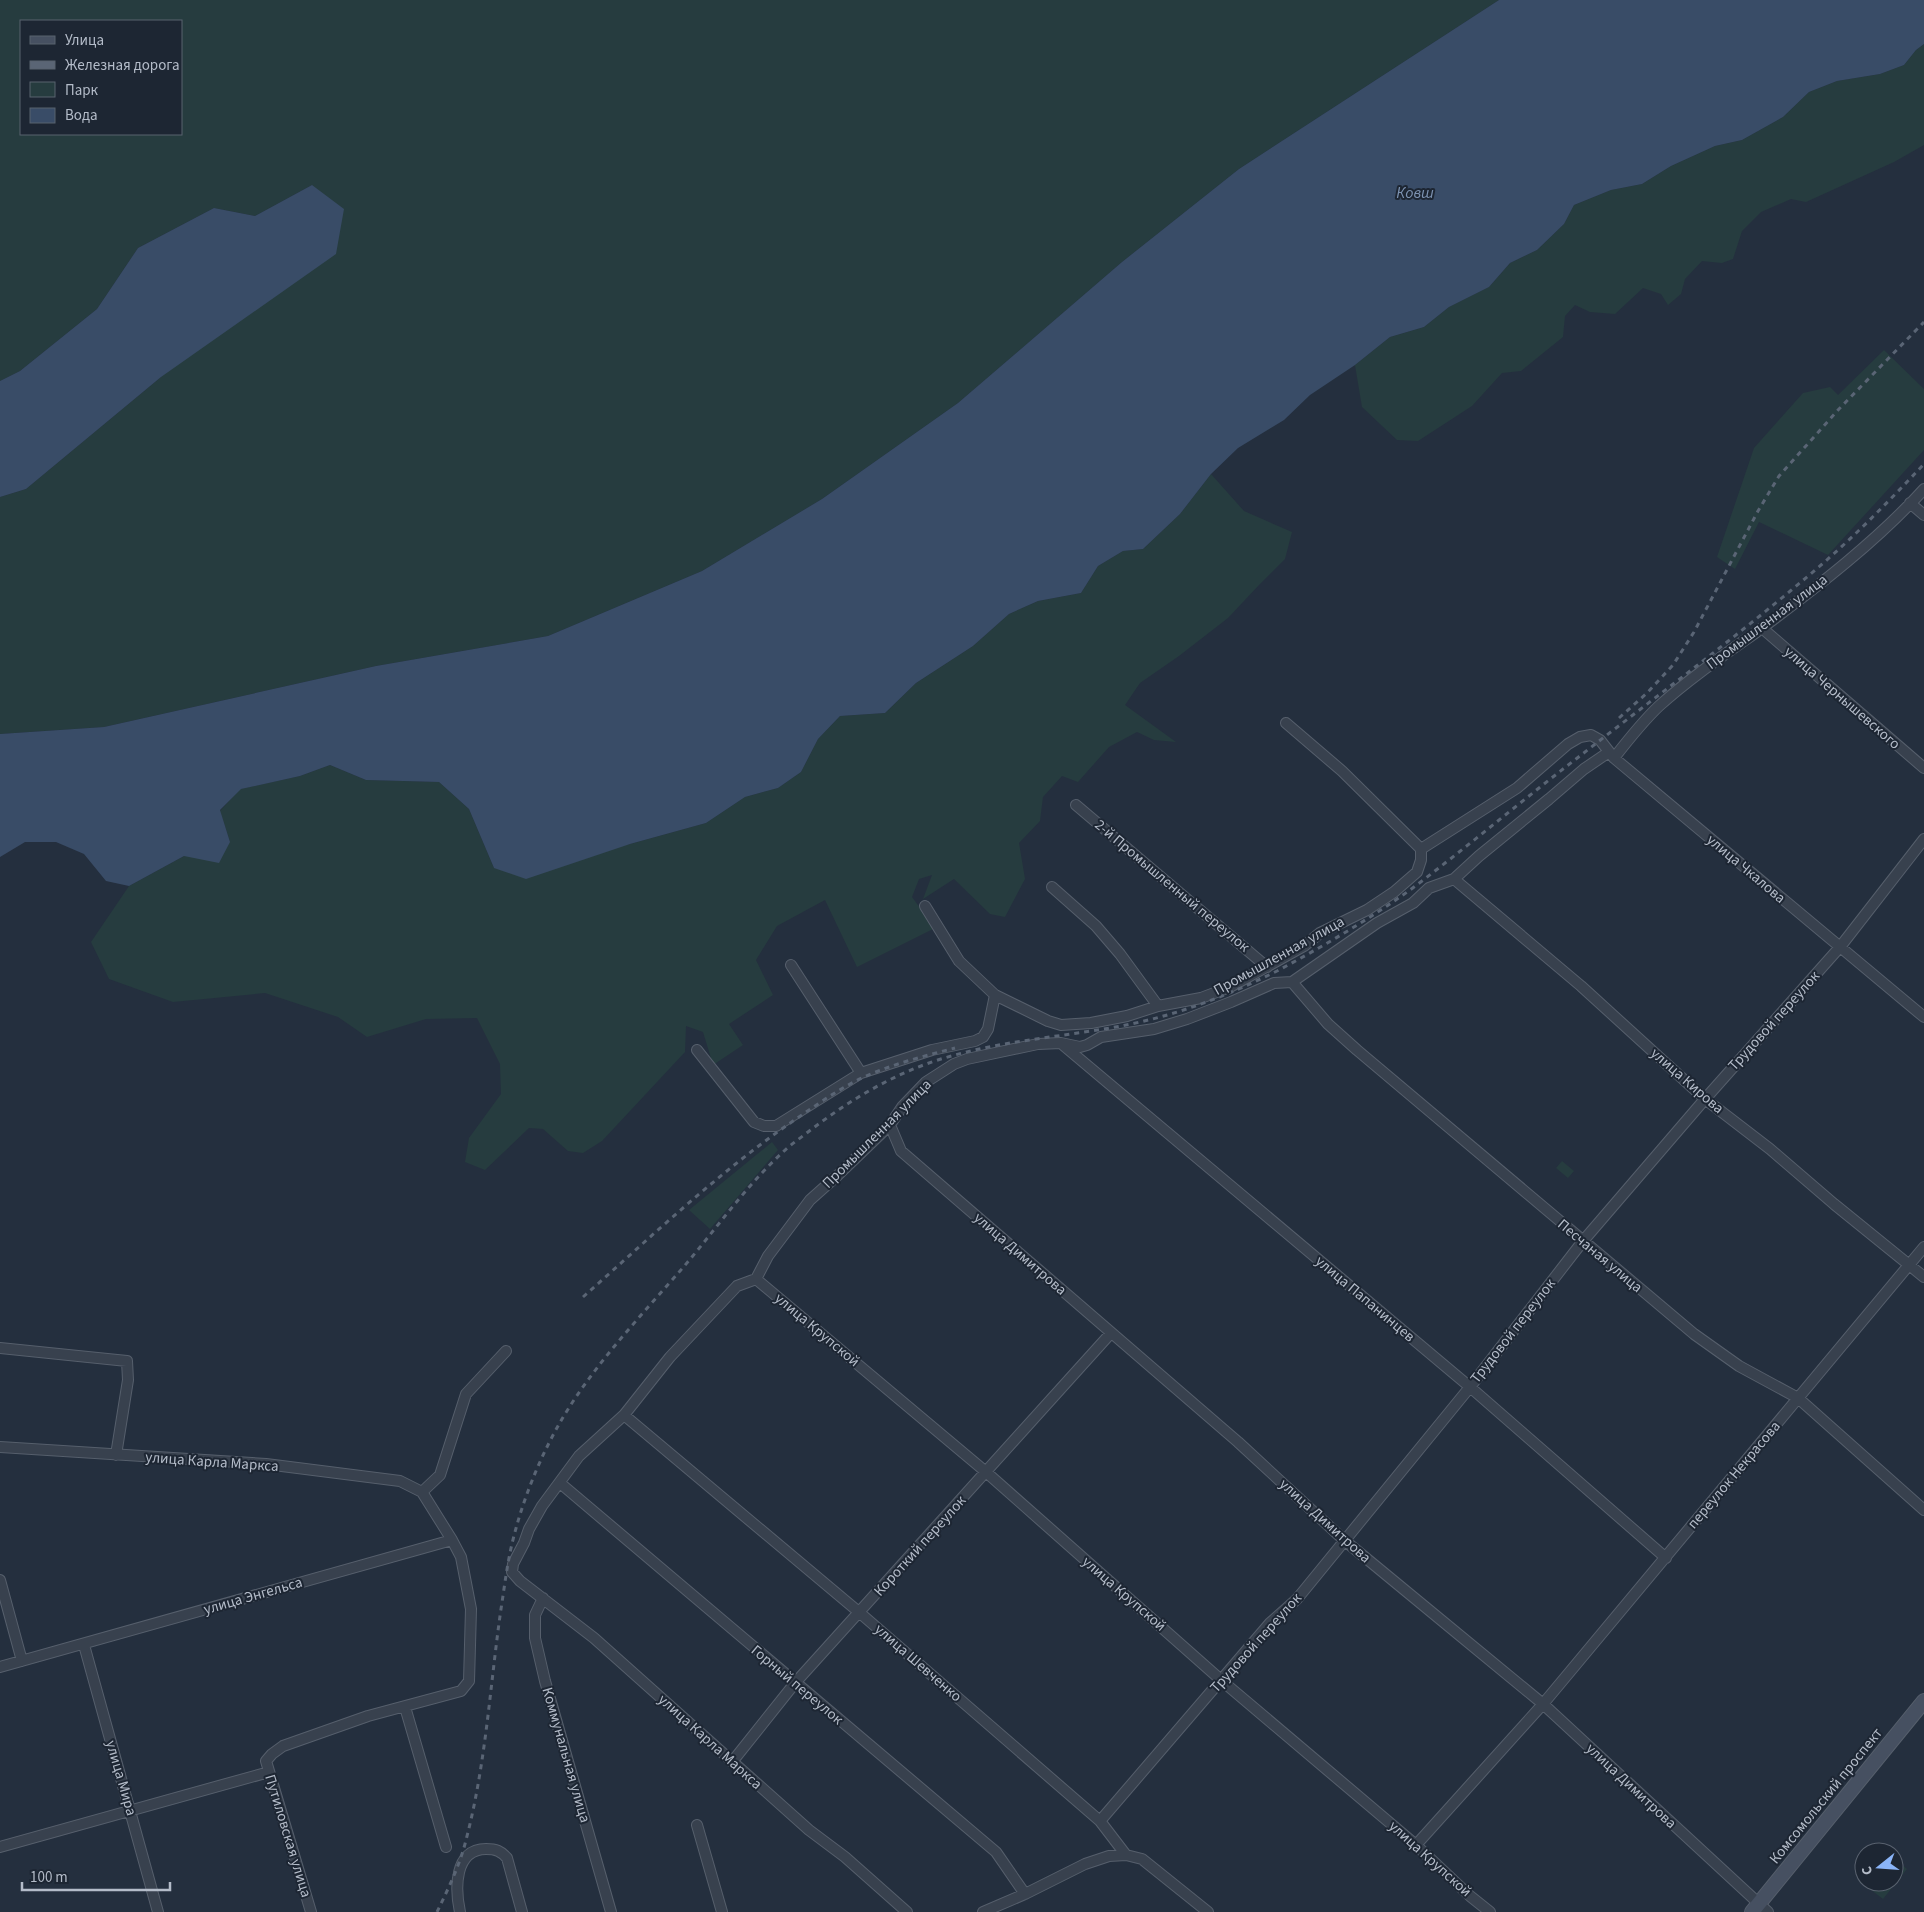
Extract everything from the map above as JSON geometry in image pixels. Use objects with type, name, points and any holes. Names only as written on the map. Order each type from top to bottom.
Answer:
[{"type":"main road","name":"Комсомольский проспект","points":[[1759,1909],[1924,1701]]},
{"type":"street","name":"Промышленная улица","points":[[1454,879],[1584,769],[1611,755],[1659,707],[1713,662],[1762,628],[1842,566],[1924,489]]},
{"type":"street","points":[[1910,503],[1924,515]]},
{"type":"street","name":"улица Чернышевского","points":[[1762,628],[1924,768]]},
{"type":"street","points":[[1286,724],[1342,771],[1421,849]]},
{"type":"street","name":"улица Чкалова","points":[[1421,849],[1517,788],[1568,744],[1580,737],[1591,735],[1600,740],[1611,755],[1924,1017]]},
{"type":"street","name":"2-й Промышленный переулок","points":[[1076,805],[1267,966]]},
{"type":"street","name":"Трудовой переулок","points":[[1100,1821],[1270,1623],[1297,1599],[1470,1387],[1583,1241],[1705,1098],[1840,947],[1924,839]]},
{"type":"street","name":"Промышленная улица","points":[[696,1050],[754,1122],[764,1126],[776,1126],[861,1073],[932,1050],[975,1041],[983,1037],[988,1029],[995,996],[1048,1021],[1061,1025],[1091,1023],[1127,1016],[1158,1006],[1201,998],[1230,987],[1304,946],[1326,930],[1367,910],[1394,892],[1417,872],[1421,860],[1421,849]]},
{"type":"street","points":[[1292,982],[1377,923],[1413,903],[1429,888],[1454,879]]},
{"type":"street","name":"улица Кирова","points":[[1454,879],[1581,986],[1705,1098],[1770,1149],[1924,1277]]},
{"type":"street","points":[[1052,887],[1096,926],[1120,954],[1158,1006]]},
{"type":"street","points":[[924,906],[959,961],[995,996]]},
{"type":"street","points":[[791,965],[861,1073]]},
{"type":"street","name":"Промышленная улица","points":[[756,1279],[768,1256],[810,1200],[890,1125],[915,1092],[926,1082],[954,1064],[1038,1044],[1061,1043],[1080,1047],[1101,1037],[1154,1028],[1187,1019],[1274,983],[1292,982]]},
{"type":"street","name":"Песчаная улица","points":[[1292,982],[1328,1024],[1356,1050],[1694,1334],[1739,1366],[1798,1398],[1924,1510]]},
{"type":"street","name":"улица Папанинцев","points":[[1061,1043],[1470,1387],[1666,1558]]},
{"type":"street","name":"улица Димитрова","points":[[890,1125],[901,1151],[1238,1442],[1344,1540],[1544,1704],[1759,1909]]},
{"type":"street","name":"переулок Некрасова","points":[[1416,1845],[1544,1704],[1618,1612],[1666,1558],[1924,1247]]},
{"type":"street","points":[[560,1483],[579,1456],[624,1416],[670,1357],[737,1286],[756,1279]]},
{"type":"street","name":"улица Крупской","points":[[756,1279],[986,1472],[1221,1680],[1416,1845],[1470,1896],[1490,1912]]},
{"type":"street","name":"Короткий переулок","points":[[732,1762],[795,1683],[1111,1333]]},
{"type":"street","points":[[0,1348],[127,1361],[128,1380],[116,1455]]},
{"type":"street","points":[[446,1846],[405,1707],[461,1691],[469,1681],[471,1608],[462,1557],[422,1492],[440,1475],[466,1394],[506,1351]]},
{"type":"street","name":"улица Шевченко","points":[[624,1416],[860,1613],[1100,1821],[1126,1855]]},
{"type":"street","name":"улица Карла Маркса","points":[[0,1446],[266,1464],[400,1481],[422,1492]]},
{"type":"street","name":"улица Карла Маркса","points":[[560,1483],[542,1506],[529,1529],[513,1564],[512,1572],[520,1581],[594,1638],[809,1830],[845,1857],[907,1912]]},
{"type":"street","name":"Горный переулок","points":[[560,1483],[996,1852],[1025,1894]]},
{"type":"street","name":"улица Энгельса","points":[[0,1667],[84,1645],[452,1540]]},
{"type":"street","points":[[0,1580],[22,1661]]},
{"type":"street","name":"Коммунальная улица","points":[[543,1598],[535,1615],[535,1638],[545,1681],[611,1912]]},
{"type":"street","name":"улица Мира","points":[[84,1645],[158,1912]]},
{"type":"street","name":"Путиловская улица","points":[[311,1912],[266,1761],[272,1754],[284,1746],[368,1716],[405,1707]]},
{"type":"street","points":[[0,1847],[269,1772]]},
{"type":"street","points":[[697,1825],[722,1912]]},
{"type":"street","points":[[460,1912],[456,1895],[457,1881],[470,1852],[479,1849],[501,1851],[507,1858],[522,1912]]},
{"type":"street","points":[[983,1912],[1025,1894],[1085,1864],[1109,1856],[1126,1855],[1142,1859],[1208,1912]]},
{"type":"green space","points":[[0,0],[1499,0],[1239,169],[1122,262],[958,403],[822,499],[702,571],[548,636],[376,666],[104,727],[0,734],[0,497],[26,489],[161,377],[312,185],[255,216],[214,208],[138,248],[97,309],[20,371],[0,381]]},
{"type":"green space","points":[[1924,44],[1924,145],[1894,162],[1806,202],[1791,199],[1761,212],[1742,231],[1733,259],[1722,263],[1702,261],[1685,279],[1681,294],[1668,305],[1661,294],[1643,288],[1615,314],[1590,312],[1575,305],[1565,316],[1563,337],[1521,371],[1502,373],[1472,406],[1418,441],[1397,440],[1362,407],[1355,365],[1390,337],[1424,327],[1449,307],[1489,287],[1510,263],[1537,250],[1564,224],[1574,205],[1611,190],[1642,184],[1671,166],[1715,146],[1742,140],[1783,117],[1809,92],[1837,81],[1880,74],[1904,65],[1916,50]]},
{"type":"green space","points":[[1884,350],[1924,389],[1924,450],[1828,555],[1759,522],[1735,569],[1717,557],[1754,448],[1803,393],[1830,387],[1838,395]]},
{"type":"green space","points":[[1211,474],[1244,511],[1292,532],[1285,559],[1228,618],[1140,683],[1125,705],[1176,742],[1154,740],[1137,732],[1109,747],[1078,782],[1062,776],[1043,797],[1040,821],[1019,843],[1025,879],[1005,917],[990,914],[954,879],[923,899],[932,875],[919,879],[912,897],[935,928],[857,967],[825,900],[777,926],[756,960],[773,995],[729,1024],[743,1045],[713,1065],[703,1032],[686,1026],[685,1052],[602,1141],[583,1153],[568,1151],[543,1129],[529,1128],[485,1170],[465,1162],[469,1138],[501,1094],[500,1064],[477,1018],[426,1019],[367,1037],[338,1017],[265,993],[173,1002],[109,979],[91,942],[129,886],[184,856],[230,842],[220,811],[240,789],[300,776],[330,765],[366,780],[439,782],[469,809],[494,868],[630,844],[706,823],[745,797],[778,788],[801,772],[818,739],[840,716],[885,713],[916,683],[973,646],[1009,614],[1038,601],[1081,593],[1098,566],[1123,551],[1143,549],[1180,514]]},
{"type":"green space","points":[[772,1142],[778,1150],[710,1229],[689,1210]]},
{"type":"green space","points":[[1562,1161],[1574,1171],[1568,1178],[1556,1168]]},
{"type":"green space","points":[[1874,1892],[1889,1892],[1883,1899]]},
{"type":"water","name":"Ковш","points":[[1499,0],[1924,0],[1924,44],[1916,50],[1904,65],[1880,74],[1837,81],[1809,92],[1783,117],[1742,140],[1715,146],[1671,166],[1642,184],[1611,190],[1574,205],[1564,224],[1537,250],[1510,263],[1489,287],[1449,307],[1424,327],[1390,337],[1355,365],[1310,395],[1284,420],[1238,448],[1211,474],[1180,514],[1143,549],[1123,551],[1098,566],[1081,593],[1038,601],[1009,614],[973,646],[916,683],[885,713],[840,716],[818,739],[801,772],[778,788],[745,797],[706,823],[630,844],[526,879],[494,868],[469,809],[439,782],[366,780],[330,765],[300,776],[241,789],[220,810],[230,842],[219,863],[184,856],[129,886],[106,881],[84,854],[56,842],[25,842],[0,857],[0,734],[104,727],[376,666],[548,636],[702,571],[822,499],[958,403],[1122,262],[1239,169]]},
{"type":"water","points":[[312,185],[344,209],[336,254],[161,377],[26,489],[0,497],[0,381],[20,371],[97,309],[138,248],[214,208],[255,216]]},
{"type":"railway","points":[[1619,718],[1647,693],[1673,665],[1694,632],[1758,511],[1779,476],[1839,409],[1924,322]]},
{"type":"railway","points":[[437,1912],[460,1859],[473,1811],[483,1754],[497,1638],[509,1560],[519,1518],[541,1460],[562,1419],[588,1380],[742,1195],[785,1150],[860,1096],[915,1068],[977,1050],[1020,1041],[1131,1024],[1187,1009],[1259,980],[1345,933],[1431,874],[1761,615],[1848,541],[1924,464]]},
{"type":"railway","points":[[583,1297],[713,1182],[768,1139],[821,1102],[846,1086],[875,1072],[955,1048]]}]
